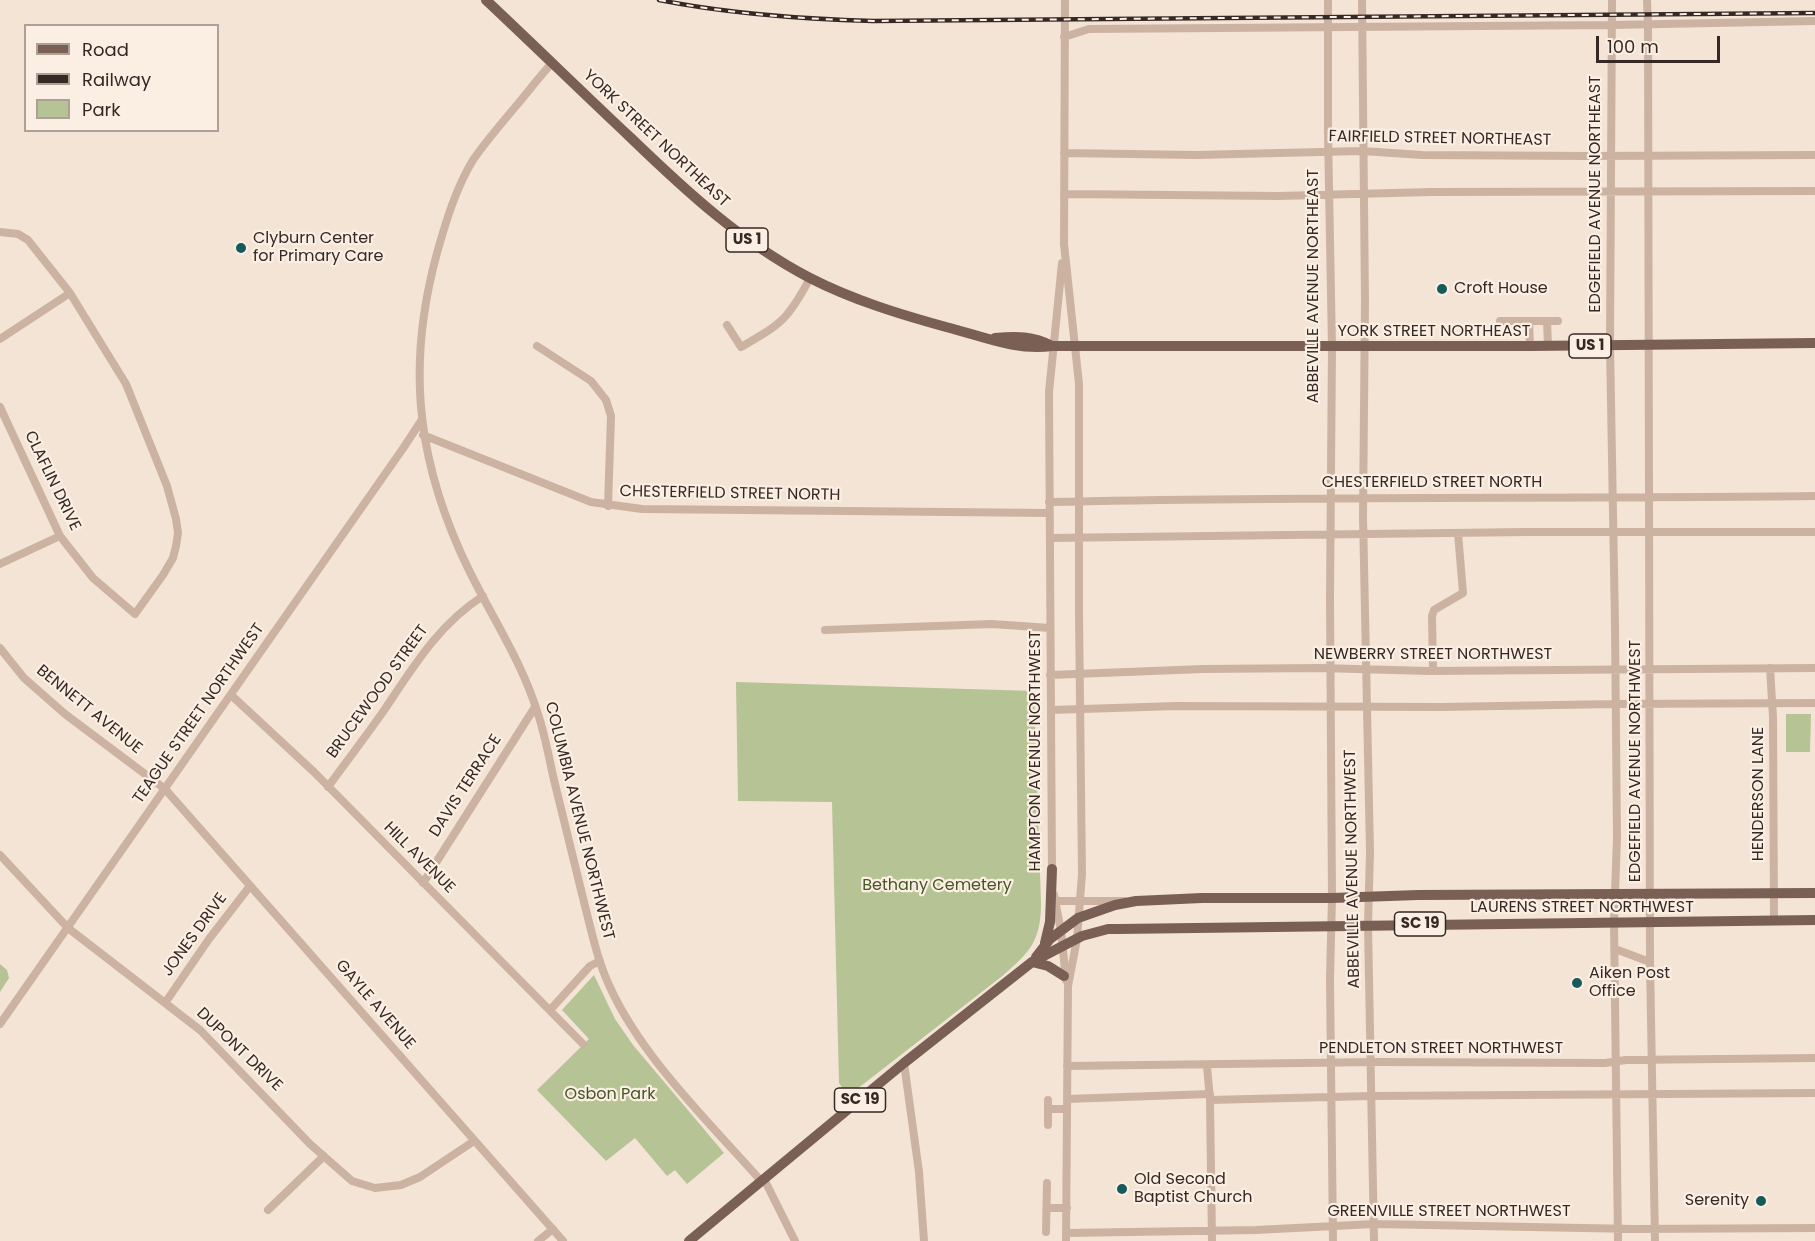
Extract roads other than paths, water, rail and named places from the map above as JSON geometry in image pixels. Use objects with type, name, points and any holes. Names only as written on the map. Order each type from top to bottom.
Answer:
[{"type":"main road","name":"YORK STREET NORTHEAST","points":[[486,0],[708,210],[749,241],[810,278],[860,301],[892,312],[990,338],[1016,336],[1036,338],[1052,346],[1075,347],[1815,343]]},
{"type":"main road","points":[[1044,947],[1050,922],[1052,869]]},
{"type":"main road","name":"LAURENS STREET NORTHWEST","points":[[1032,962],[1050,939],[1078,918],[1136,901],[1202,898],[1370,898],[1418,895],[1815,893]]},
{"type":"main road","points":[[1101,910],[1097,919],[1102,930]]},
{"type":"main road","name":"LAURENS STREET NORTHWEST","points":[[693,1240],[904,1063],[1032,962],[1077,939],[1102,930],[1614,921],[1815,920]]},
{"type":"main road","points":[[1032,962],[1048,966],[1066,981]]},
{"type":"street","points":[[1064,244],[1065,0]]},
{"type":"street","name":"ABBEVILLE AVENUE NORTHEAST","points":[[1328,0],[1332,347],[1330,535]]},
{"type":"street","points":[[1362,0],[1364,497]]},
{"type":"street","name":"EDGEFIELD AVENUE NORTHEAST","points":[[1612,0],[1610,345],[1612,533]]},
{"type":"street","points":[[1647,0],[1648,496]]},
{"type":"street","points":[[1064,37],[1089,29],[1815,21]]},
{"type":"street","name":"COLUMBIA AVENUE NORTHWEST","points":[[552,63],[497,128],[473,161],[449,213],[430,279],[423,319],[419,360],[423,435],[448,523],[516,660],[536,707],[600,961],[614,996],[643,1042],[681,1090],[763,1180],[795,1241]]},
{"type":"street","name":"FAIRFIELD STREET NORTHEAST","points":[[1064,153],[1196,155],[1362,151],[1422,155],[1815,155]]},
{"type":"street","points":[[1064,194],[1234,196],[1363,193],[1815,191]]},
{"type":"street","points":[[0,232],[18,234],[28,240],[70,293],[0,339]]},
{"type":"street","name":"HAMPTON AVENUE NORTHWEST","points":[[1064,244],[1049,392],[1049,513],[1052,869],[1066,981],[1067,1237]]},
{"type":"street","name":"HAMPTON AVENUE NORTHWEST","points":[[1064,244],[1078,384],[1081,900],[1077,939],[1066,981]]},
{"type":"street","points":[[727,325],[741,347],[750,342],[784,320],[810,278]]},
{"type":"street","name":"CLAFLIN DRIVE","points":[[0,407],[60,536],[93,578],[135,614],[173,558],[178,533],[177,519],[126,384],[70,293]]},
{"type":"street","points":[[1500,321],[1558,321]]},
{"type":"street","points":[[1529,321],[1530,346]]},
{"type":"street","points":[[1547,321],[1548,346]]},
{"type":"street","points":[[537,346],[591,381],[606,400],[611,416],[608,506]]},
{"type":"street","name":"TEAGUE STREET NORTHWEST","points":[[0,1024],[421,421]]},
{"type":"street","name":"CHESTERFIELD STREET NORTH","points":[[423,435],[569,494],[608,506],[642,510],[1049,513]]},
{"type":"street","name":"EDGEFIELD AVENUE NORTHWEST","points":[[1648,496],[1652,922],[1650,962],[1655,1241]]},
{"type":"street","name":"CHESTERFIELD STREET NORTH","points":[[1049,502],[1364,497],[1815,496]]},
{"type":"street","name":"ABBEVILLE AVENUE NORTHWEST","points":[[1364,497],[1374,1241]]},
{"type":"street","points":[[1050,538],[1815,532]]},
{"type":"street","points":[[1433,671],[1432,616],[1434,610],[1463,593],[1458,533]]},
{"type":"street","name":"EDGEFIELD AVENUE NORTHWEST","points":[[1612,533],[1617,838],[1614,921],[1618,1241]]},
{"type":"street","name":"ABBEVILLE AVENUE NORTHWEST","points":[[1330,535],[1332,898],[1330,1064],[1333,1241]]},
{"type":"street","points":[[0,564],[60,536]]},
{"type":"street","name":"BRUCEWOOD STREET","points":[[328,787],[437,635],[458,613],[483,596]]},
{"type":"street","points":[[825,630],[992,624],[1050,627]]},
{"type":"street","name":"BENNETT AVENUE","points":[[0,648],[24,678],[65,714],[165,789]]},
{"type":"street","name":"HENDERSON LANE","points":[[1770,668],[1773,704],[1774,920]]},
{"type":"street","name":"NEWBERRY STREET NORTHWEST","points":[[1050,675],[1182,670],[1815,668]]},
{"type":"street","name":"HILL AVENUE","points":[[231,695],[328,787],[583,1044]]},
{"type":"street","points":[[1051,710],[1178,706],[1366,707],[1815,703]]},
{"type":"street","name":"DAVIS TERRACE","points":[[423,883],[536,707]]},
{"type":"street","name":"GAYLE AVENUE","points":[[165,789],[563,1241]]},
{"type":"street","name":"DUPONT DRIVE","points":[[0,855],[68,928],[214,1044],[324,1156],[352,1181],[367,1187],[383,1189],[401,1185],[420,1177],[474,1141]]},
{"type":"street","name":"JONES DRIVE","points":[[165,1003],[209,939],[250,886]]},
{"type":"street","name":"LAURENS STREET NORTHWEST","points":[[1055,901],[1136,901]]},
{"type":"street","points":[[1615,949],[1650,962]]},
{"type":"street","points":[[550,1010],[590,966],[600,961]]},
{"type":"street","name":"PENDLETON STREET NORTHWEST","points":[[1067,1066],[1615,1062],[1815,1058]]},
{"type":"street","points":[[904,1063],[918,1162],[924,1241]]},
{"type":"street","points":[[1207,1066],[1210,1097],[1212,1241]]},
{"type":"street","points":[[1048,1110],[1067,1104],[1210,1097],[1815,1093]]},
{"type":"street","points":[[1048,1100],[1048,1125]]},
{"type":"street","points":[[268,1210],[324,1156]]},
{"type":"street","points":[[1046,1232],[1047,1183]]},
{"type":"street","points":[[1047,1208],[1067,1208]]},
{"type":"street","name":"GREENVILLE STREET NORTHWEST","points":[[1067,1237],[1082,1233],[1374,1224],[1655,1229],[1815,1228]]},
{"type":"street","points":[[538,1241],[553,1229]]},
{"type":"railway","points":[[659,0],[766,15],[873,21],[1815,13]]},
{"type":"place","name":"Clyburn Center for Primary Care","points":[[241,248]]},
{"type":"place","name":"Croft House","points":[[1442,289]]},
{"type":"place","name":"Aiken Post Office","points":[[1577,983]]},
{"type":"place","name":"Old Second Baptist Church","points":[[1122,1189]]},
{"type":"place","name":"Serenity","points":[[1761,1201]]},
{"type":"park label","name":"Bethany Cemetery","points":[[937,886]]},
{"type":"park label","name":"Osbon Park","points":[[610,1095]]}]
